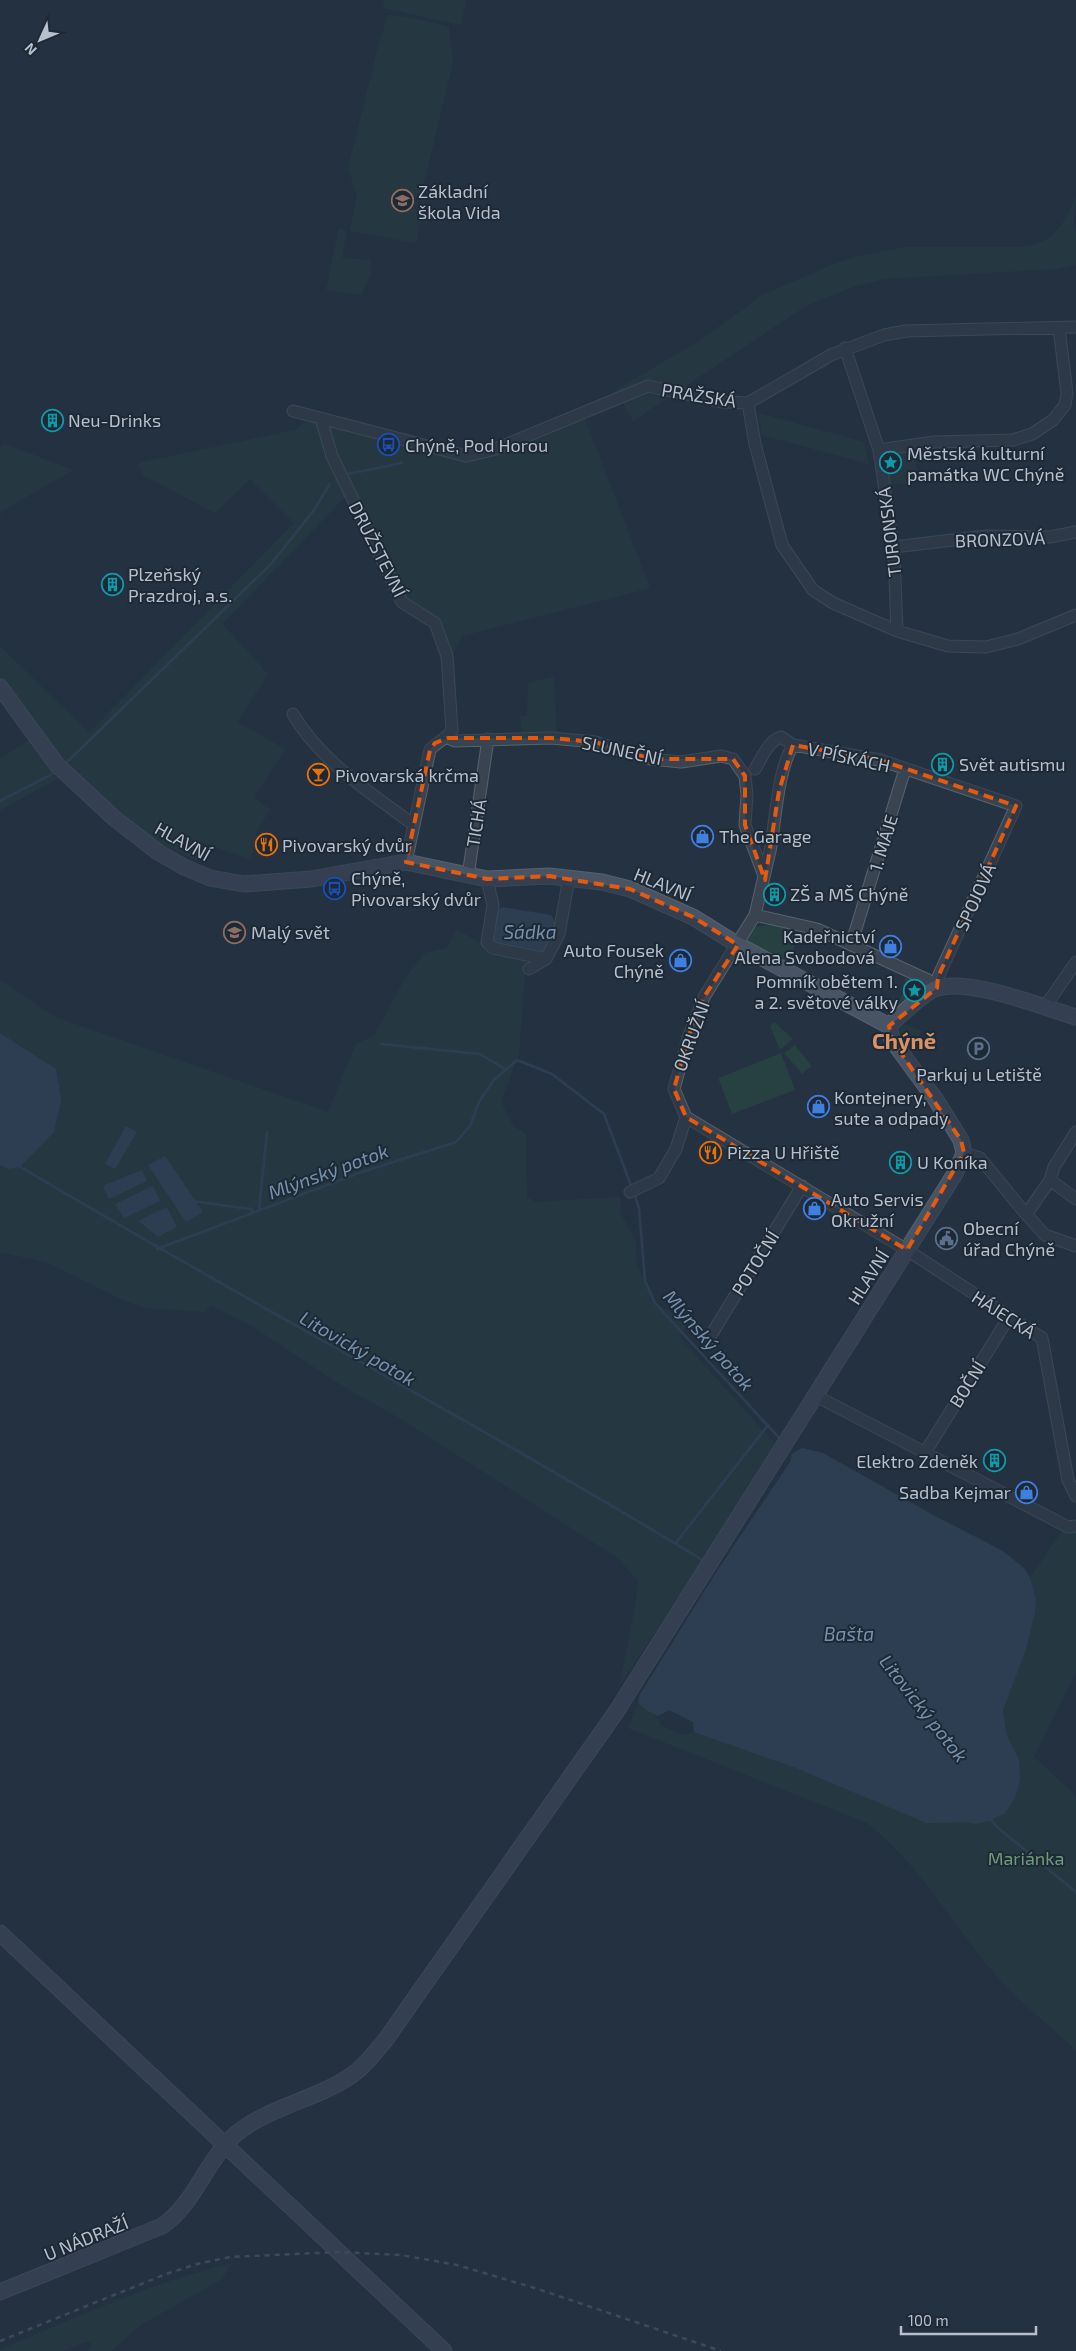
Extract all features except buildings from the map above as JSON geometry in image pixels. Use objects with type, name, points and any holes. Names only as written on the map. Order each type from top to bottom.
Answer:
[{"type":"street","name":"PRAŽSKÁ","points":[[293,411],[321,420],[466,456],[493,450],[648,386],[722,402],[748,403],[815,362],[845,348],[884,335],[906,331],[1076,327]]},
{"type":"street","points":[[879,450],[934,442],[1013,440],[1032,434],[1053,420],[1065,405],[1067,393],[1059,328]]},
{"type":"street","name":"TURONSKÁ","points":[[845,348],[879,450],[894,547],[897,631]]},
{"type":"street","points":[[748,403],[755,444],[782,545],[813,590],[897,631],[948,646],[986,647],[1018,639],[1076,615]]},
{"type":"street","name":"DRUŽSTEVNÍ","points":[[321,420],[332,456],[402,602],[436,623],[447,656],[452,730],[448,738]]},
{"type":"street","name":"BRONZOVÁ","points":[[894,547],[986,536],[1050,537],[1076,532]]},
{"type":"street","name":"HLAVNÍ","points":[[0,688],[57,765],[127,829],[158,852],[184,867],[210,878],[249,884],[311,879],[406,862],[487,879],[519,876],[569,878],[630,889],[693,917],[738,944],[889,1026]]},
{"type":"street","points":[[293,714],[308,738],[354,780],[414,824]]},
{"type":"street","name":"V PÍSKÁCH","points":[[755,769],[775,739],[781,737],[793,745],[880,760],[1016,806]]},
{"type":"street","points":[[406,862],[430,750],[435,743],[448,738]]},
{"type":"street","name":"SLUNEČNÍ","points":[[448,738],[456,741],[552,738],[595,742],[651,759],[681,762],[721,756],[733,759],[745,776],[747,795],[745,825],[764,876]]},
{"type":"street","name":"TICHÁ","points":[[468,876],[488,739]]},
{"type":"street","name":"OKRUŽNÍ","points":[[686,1117],[674,1089],[688,1038],[704,997],[754,915],[764,876],[779,791],[789,752],[793,745]]},
{"type":"street","name":"1. MÁJE","points":[[851,945],[906,770]]},
{"type":"street","name":"SPOJOVÁ","points":[[937,988],[938,977],[1016,806]]},
{"type":"street","points":[[529,969],[546,959],[559,934],[569,878]]},
{"type":"street","points":[[487,879],[493,905],[487,942],[493,948],[546,959]]},
{"type":"street","points":[[754,915],[817,929],[928,980],[937,988]]},
{"type":"street","points":[[1044,1008],[1076,962]]},
{"type":"street","points":[[1076,1017],[969,986],[937,988],[889,1026],[892,1040],[936,1100],[961,1140],[964,1153],[980,1158],[1025,1213],[1046,1235],[1076,1246]]},
{"type":"street","points":[[630,1192],[659,1178],[676,1149],[686,1117],[907,1250]]},
{"type":"street","points":[[1025,1213],[1030,1209],[1050,1180],[1054,1167],[1076,1132]]},
{"type":"street","name":"HLAVNÍ","points":[[226,2145],[252,2123],[350,2077],[384,2042],[616,1712],[956,1172],[964,1153]]},
{"type":"street","points":[[1050,1180],[1076,1199]]},
{"type":"street","name":"POTOČNÍ","points":[[708,1340],[802,1186]]},
{"type":"street","name":"HÁJECKÁ","points":[[907,1250],[1042,1338],[1068,1480],[1076,1496]]},
{"type":"street","name":"BOČNÍ","points":[[926,1451],[1009,1317]]},
{"type":"street","points":[[816,1396],[926,1451],[1068,1527],[1076,1526]]},
{"type":"street","points":[[0,1933],[444,2351]]},
{"type":"street","name":"U NÁDRAŽÍ","points":[[0,2292],[156,2230],[169,2222],[180,2210],[214,2157],[226,2145]]},
{"type":"highlighted area","points":[[448,738],[551,738],[595,742],[651,759],[733,759],[745,776],[745,825],[765,880],[779,791],[793,745],[880,760],[1016,806],[938,977],[937,988],[889,1026],[892,1040],[961,1140],[964,1153],[907,1250],[686,1117],[674,1089],[688,1038],[704,997],[738,945],[693,917],[630,889],[549,876],[487,879],[406,862],[430,750],[435,743]]},
{"type":"green space","points":[[384,0],[466,0],[461,25],[383,8]]},
{"type":"green space","points":[[388,15],[418,19],[449,27],[453,62],[422,191],[401,206],[423,211],[416,243],[350,231],[357,196],[348,168],[378,47]]},
{"type":"green space","points":[[1076,197],[1073,222],[1076,233],[1076,265],[1057,269],[883,279],[853,287],[812,303],[795,313],[633,421],[616,390],[699,341],[760,296],[834,264],[859,256],[905,247],[1022,247],[1034,245],[1050,237],[1056,231],[1062,224]]},
{"type":"green space","points":[[339,228],[347,232],[342,258],[371,260],[371,273],[361,295],[326,290]]},
{"type":"green space","points":[[758,413],[864,442],[869,464],[762,435]]},
{"type":"green space","points":[[583,414],[650,588],[462,636],[446,669],[435,626],[396,604],[347,495],[222,624],[268,674],[237,722],[285,749],[254,798],[270,810],[257,830],[251,860],[202,842],[196,860],[155,841],[76,776],[50,746],[0,678],[0,646],[89,733],[294,523],[250,479],[215,513],[143,475],[138,463],[295,430],[310,417],[466,456]]},
{"type":"green space","points":[[5,444],[73,470],[2,511],[0,516],[0,447]]},
{"type":"green space","points":[[914,451],[919,481],[891,485],[885,455]]},
{"type":"green space","points":[[554,677],[557,734],[522,734],[520,717],[527,716],[528,683]]},
{"type":"green space","points":[[31,739],[57,779],[0,810],[0,759]]},
{"type":"green space","points":[[772,924],[793,930],[794,952],[792,953],[792,966],[746,942],[751,927]]},
{"type":"green space","points":[[457,929],[485,947],[526,961],[519,1053],[501,1102],[513,1126],[526,1134],[527,1197],[535,1202],[620,1197],[621,1214],[636,1243],[637,1266],[653,1301],[678,1317],[687,1327],[678,1336],[777,1446],[674,1605],[620,1684],[638,1581],[618,1558],[401,1419],[341,1385],[252,1326],[211,1305],[205,1312],[145,1308],[121,1299],[46,1262],[0,1252],[0,1165],[11,1169],[20,1167],[54,1132],[56,1069],[0,1033],[0,980],[55,1017],[328,1112],[356,1044],[375,1035],[403,982],[425,953],[447,948]],"holes":[[[167,1207],[177,1227],[158,1237],[138,1222]]]},
{"type":"green space","points":[[905,978],[919,983],[923,981],[929,987],[888,1018],[895,1011],[905,987]]},
{"type":"green space","points":[[774,1022],[793,1039],[780,1050],[770,1026]]},
{"type":"green space","points":[[904,1024],[921,1031],[914,1051],[901,1043],[899,1036],[900,1027]]},
{"type":"green space","points":[[795,1045],[812,1066],[802,1074],[784,1053]]},
{"type":"green space","points":[[781,1053],[795,1090],[732,1114],[718,1078]]},
{"type":"green space","name":"Mariánka","points":[[1062,1531],[1076,1531],[1076,1671],[1034,1757],[1076,1796],[1076,2050],[1004,1984],[979,1955],[935,1895],[903,1857],[867,1823],[628,1728],[638,1702],[655,1716],[662,1726],[682,1735],[694,1732],[796,1768],[967,1822],[991,1820],[1003,1812],[1019,1760],[1006,1733],[1003,1710],[1026,1649],[1036,1599],[1030,1578]]},
{"type":"green space","points":[[231,2264],[222,2279],[142,2324],[111,2351],[88,2351],[92,2343],[85,2342],[63,2351],[0,2351],[0,2349],[143,2290],[201,2271]]},
{"type":"water","name":"Sádka","points":[[502,907],[551,915],[556,924],[551,944],[546,951],[539,953],[495,943],[491,937],[497,911]]},
{"type":"water","points":[[0,1033],[56,1069],[61,1100],[54,1132],[20,1167],[10,1169],[0,1165]]},
{"type":"water","points":[[126,1126],[137,1132],[115,1169],[105,1164]]},
{"type":"water","points":[[165,1156],[203,1212],[186,1222],[148,1165]]},
{"type":"water","points":[[142,1170],[147,1181],[109,1199],[103,1186]]},
{"type":"water","points":[[153,1186],[160,1201],[124,1218],[115,1204]]},
{"type":"water","points":[[167,1207],[177,1227],[158,1237],[138,1221]]},
{"type":"water","name":"Bašta","points":[[802,1448],[823,1453],[935,1516],[1003,1551],[1024,1568],[1030,1578],[1036,1599],[1035,1612],[1026,1649],[1003,1710],[1006,1733],[1019,1760],[1020,1780],[1015,1798],[1005,1813],[991,1820],[975,1824],[967,1822],[927,1823],[796,1768],[694,1732],[693,1722],[669,1710],[658,1716],[646,1710],[638,1702],[639,1696],[717,1571],[790,1462],[792,1454]]},
{"type":"waterway","points":[[348,474],[402,463]]},
{"type":"waterway","points":[[66,763],[271,564],[314,510],[330,484]]},
{"type":"waterway","points":[[0,801],[56,772]]},
{"type":"waterway","points":[[381,1044],[480,1054],[505,1069]]},
{"type":"waterway","name":"Mlýnský potok","points":[[157,1249],[359,1173],[456,1142],[470,1126],[479,1102],[494,1080],[517,1060],[552,1074],[604,1114],[632,1188]]},
{"type":"waterway","points":[[259,1210],[267,1132]]},
{"type":"waterway","name":"Litovický potok","points":[[19,1166],[534,1460],[704,1561]]},
{"type":"waterway","name":"Mlýnský potok","points":[[634,1193],[639,1208],[645,1281],[655,1303],[781,1440]]},
{"type":"waterway","points":[[192,1201],[251,1209],[253,1212]]},
{"type":"waterway","points":[[675,1544],[768,1425]]},
{"type":"waterway","name":"Litovický potok","points":[[990,1818],[997,1827],[1076,1892]]},
{"type":"railway","points":[[0,2341],[166,2274],[197,2264],[230,2257],[339,2252],[401,2255],[457,2265],[538,2289],[721,2351]]},
{"type":"place","name":"Základní škola Vida","points":[[402,201]]},
{"type":"place","name":"Neu-Drinks","points":[[52,420]]},
{"type":"place","name":"Chýně, Pod Horou","points":[[389,445]]},
{"type":"place","name":"Městská kulturní památka WC Chýně","points":[[891,463]]},
{"type":"place","name":"Plzeňský Prazdroj, a.s.","points":[[112,584]]},
{"type":"place","name":"Svět autismu","points":[[943,764]]},
{"type":"place","name":"Pivovarská krčma","points":[[319,775]]},
{"type":"place","name":"The Garage","points":[[703,836]]},
{"type":"place","name":"Pivovarský dvůr","points":[[266,845]]},
{"type":"place","name":"Chýně, Pivovarský dvůr","points":[[335,888]]},
{"type":"place","name":"ZŠ a MŠ Chýně","points":[[774,894]]},
{"type":"place","name":"Malý svět","points":[[235,932]]},
{"type":"place","name":"Kadeřnictví Alena Svobodová","points":[[891,946]]},
{"type":"place","name":"Auto Fousek Chýně","points":[[680,960]]},
{"type":"place","name":"Pomník obětem 1. a 2. světové války","points":[[914,991]]},
{"type":"place","name":"Parkuj u Letiště","points":[[979,1049]]},
{"type":"place","name":"Kontejnery, sute a odpady","points":[[818,1107]]},
{"type":"place","name":"Pizza U Hřiště","points":[[711,1152]]},
{"type":"place","name":"U Koníka","points":[[901,1162]]},
{"type":"place","name":"Auto Servis Okružní","points":[[815,1209]]},
{"type":"place","name":"Obecní úřad Chýně","points":[[947,1238]]},
{"type":"place","name":"Elektro Zdeněk","points":[[994,1461]]},
{"type":"place","name":"Sadba Kejmar","points":[[1027,1492]]},
{"type":"district","name":"Chýně","points":[[904,1040]]}]
